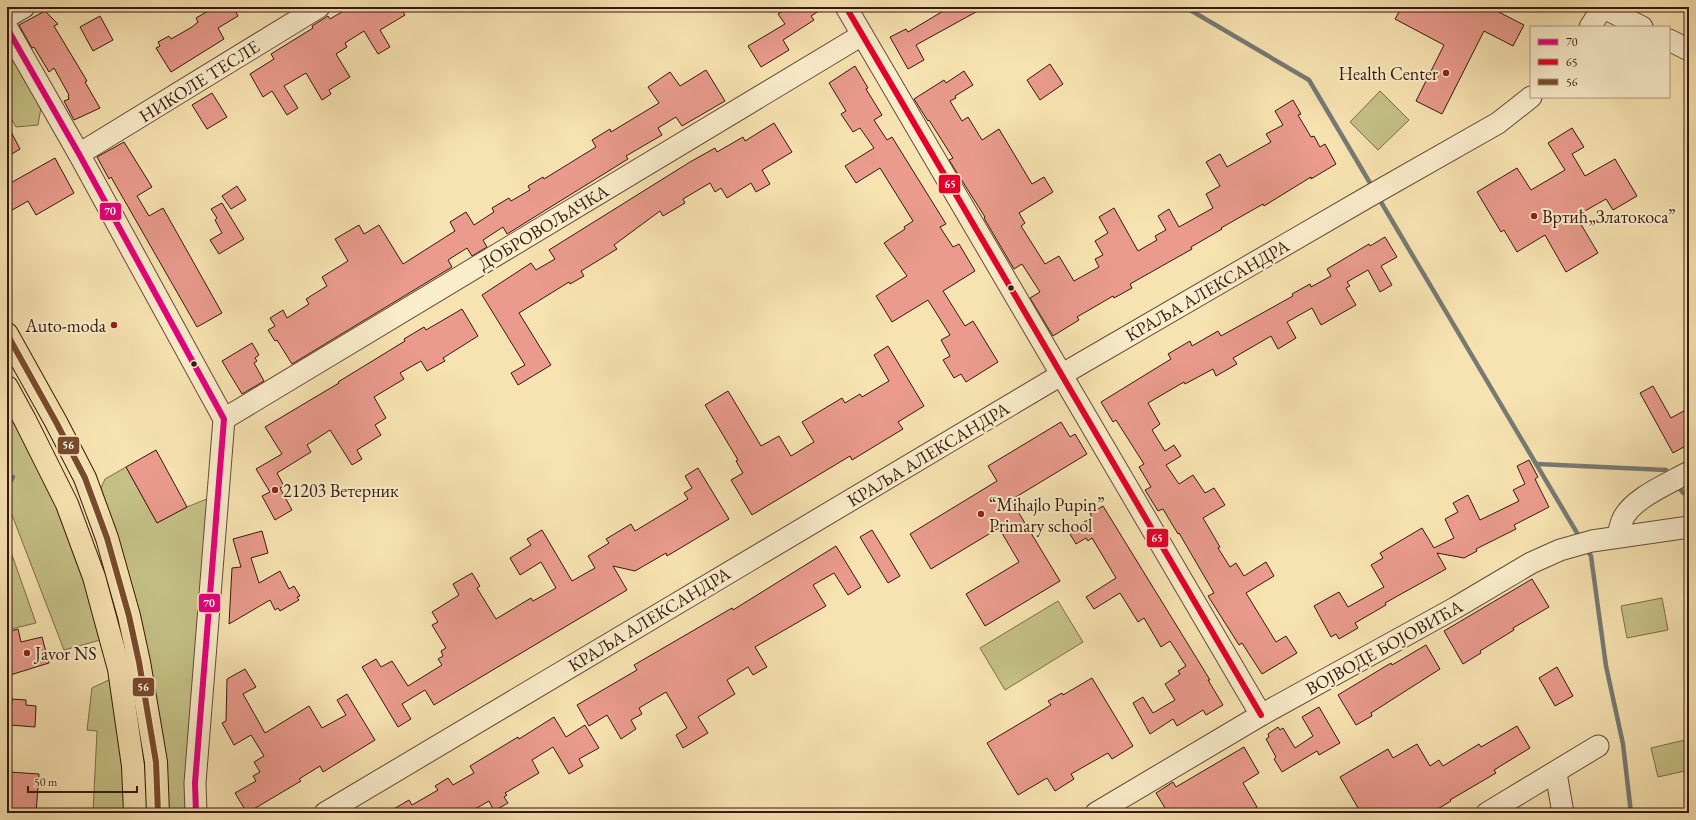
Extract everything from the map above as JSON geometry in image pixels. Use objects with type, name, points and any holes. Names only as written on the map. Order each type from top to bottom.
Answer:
[{"type":"main road","points":[[7,334],[85,478],[107,538],[127,608],[139,662],[156,762],[158,813]]},
{"type":"main road","points":[[7,388],[25,420],[67,504],[94,576],[119,669],[133,766],[135,813]]},
{"type":"street","points":[[7,17],[24,7]]},
{"type":"street","name":"НИКОЛЕ ТЕСЛЕ","points":[[79,154],[319,7]]},
{"type":"street","points":[[846,7],[1060,375],[1261,715]]},
{"type":"street","points":[[1591,26],[1603,7],[1640,26]]},
{"type":"street","points":[[7,28],[79,154],[224,419],[195,783],[196,813]]},
{"type":"street","name":"ДОБРОВОЉАЧКА","points":[[224,419],[862,35]]},
{"type":"street","points":[[1670,40],[1689,50]]},
{"type":"street","name":"КРАЉА АЛЕКСАНДРА","points":[[325,813],[1060,375],[1391,183],[1498,123],[1530,98]]},
{"type":"street","points":[[1618,536],[1622,520],[1630,509],[1644,497],[1688,473]]},
{"type":"street","name":"ВОЈВОДЕ БОЈОВИЋА","points":[[1096,813],[1261,715],[1455,608],[1531,564],[1583,543],[1618,536],[1689,527]]},
{"type":"street","points":[[1487,813],[1556,773],[1598,746]]},
{"type":"street","points":[[1556,773],[1563,813]]},
{"type":"shaded area","points":[[14,61],[41,108],[38,125],[16,127],[7,111],[7,66]]},
{"type":"shaded area","points":[[1380,91],[1409,120],[1378,150],[1350,122]]},
{"type":"shaded area","points":[[7,402],[55,494],[104,639],[64,650],[7,502]]},
{"type":"shaded area","points":[[126,467],[157,523],[187,507],[214,496],[188,813],[165,813],[115,534],[101,488],[105,479]]},
{"type":"shaded area","points":[[7,541],[36,623],[7,630]]},
{"type":"shaded area","points":[[1662,598],[1668,630],[1627,638],[1621,606]]},
{"type":"shaded area","points":[[1058,601],[1083,642],[1005,690],[980,648]]},
{"type":"shaded area","points":[[113,678],[127,813],[93,813],[97,731],[87,730],[92,688]]},
{"type":"shaded area","points":[[1685,740],[1689,755],[1689,770],[1658,777],[1651,748]]},
{"type":"building","points":[[215,7],[233,7],[238,16],[218,28],[224,39],[171,72],[156,48],[160,46],[158,42],[169,36],[171,39],[192,27],[198,22],[196,18]]},
{"type":"building","points":[[350,7],[400,7],[405,15],[380,30],[390,47],[378,54],[364,31],[345,43],[347,47],[336,54],[350,77],[329,90],[331,94],[322,100],[306,73],[284,86],[298,108],[287,115],[272,91],[263,97],[250,74],[274,59],[271,54],[313,28],[312,26],[328,16],[330,19]]},
{"type":"building","points":[[789,7],[825,7],[811,16],[814,20],[783,40],[789,50],[761,67],[748,46],[785,24],[778,14]]},
{"type":"building","points":[[950,7],[985,7],[916,45],[924,60],[908,69],[890,37],[906,29],[908,32]]},
{"type":"building","name":"Health Center","points":[[1402,7],[1489,7],[1524,25],[1513,46],[1484,31],[1442,114],[1416,101],[1444,45],[1395,19]]},
{"type":"building","points":[[45,11],[58,24],[54,26],[87,81],[85,82],[100,108],[74,120],[64,101],[69,99],[69,95],[54,68],[49,72],[34,47],[32,48],[19,25]]},
{"type":"building","points":[[100,16],[113,40],[93,51],[80,27]]},
{"type":"building","points":[[1050,64],[1063,84],[1040,100],[1027,80]]},
{"type":"building","points":[[855,66],[868,88],[866,89],[882,115],[874,120],[887,140],[892,137],[946,224],[940,227],[953,247],[959,244],[975,271],[943,291],[965,326],[973,321],[998,362],[966,382],[961,374],[954,378],[943,360],[950,356],[941,340],[950,335],[928,300],[892,322],[876,296],[907,276],[884,243],[905,229],[904,227],[913,221],[880,168],[856,183],[845,166],[874,148],[860,128],[853,132],[841,114],[846,111],[829,83]]},
{"type":"building","points":[[706,70],[725,101],[682,126],[676,117],[658,128],[662,135],[626,156],[628,159],[507,234],[503,227],[483,240],[487,247],[472,256],[467,248],[448,260],[452,267],[292,364],[277,340],[275,341],[268,330],[275,326],[270,318],[283,310],[287,318],[309,304],[306,299],[327,286],[322,277],[348,261],[335,239],[359,225],[364,234],[379,225],[403,264],[455,231],[450,222],[466,212],[474,225],[494,212],[492,208],[509,198],[511,201],[530,190],[528,186],[543,177],[544,179],[596,147],[592,140],[610,129],[611,132],[659,103],[648,87],[670,72],[680,86]]},
{"type":"building","points":[[964,71],[973,85],[955,96],[956,98],[950,101],[962,121],[968,117],[982,140],[999,129],[1032,184],[1044,177],[1053,192],[1019,213],[1025,223],[1021,226],[1045,264],[1059,256],[1074,281],[1099,267],[1095,259],[1103,255],[1095,241],[1108,233],[1099,217],[1114,208],[1138,251],[1157,240],[1155,236],[1166,230],[1158,216],[1169,209],[1179,227],[1213,208],[1206,194],[1220,186],[1206,162],[1220,154],[1227,167],[1271,142],[1266,134],[1283,125],[1275,111],[1293,100],[1301,114],[1298,115],[1311,137],[1314,136],[1320,147],[1325,144],[1336,164],[1311,179],[1311,177],[1264,206],[1263,204],[1221,228],[1222,229],[1191,247],[1192,249],[1130,284],[1132,288],[1114,298],[1113,296],[1077,317],[1079,320],[1053,336],[1030,298],[1040,292],[1022,264],[1014,269],[984,218],[985,217],[949,160],[953,158],[914,99],[944,80],[946,83]]},
{"type":"building","points":[[212,93],[227,117],[207,129],[192,105]]},
{"type":"building","points":[[774,123],[792,152],[762,170],[770,184],[756,192],[751,183],[727,198],[721,188],[715,192],[710,183],[683,199],[685,203],[663,216],[660,211],[614,245],[617,249],[581,271],[584,276],[570,284],[569,282],[519,313],[551,365],[518,385],[511,373],[525,365],[482,295],[531,263],[536,270],[555,259],[549,250],[690,162],[715,148],[717,152],[743,137],[745,141]]},
{"type":"building","points":[[7,124],[20,149],[7,157]]},
{"type":"building","name":"Вртић„Златокоса”","points":[[1572,128],[1584,147],[1572,154],[1585,176],[1615,159],[1637,196],[1613,210],[1606,199],[1576,216],[1598,253],[1566,272],[1545,235],[1517,252],[1504,230],[1501,232],[1477,192],[1517,168],[1531,190],[1565,170],[1548,143]]},
{"type":"building","points":[[124,142],[152,187],[137,196],[149,216],[163,208],[222,313],[197,327],[111,177],[109,179],[97,157]]},
{"type":"building","points":[[55,158],[74,193],[36,215],[28,201],[7,213],[7,185]]},
{"type":"building","points":[[237,186],[246,200],[231,209],[222,196]]},
{"type":"building","points":[[222,203],[244,239],[219,254],[210,240],[222,233],[215,220],[217,218],[211,209]]},
{"type":"building","points":[[1385,237],[1397,257],[1381,266],[1392,285],[1380,292],[1368,270],[1347,282],[1350,286],[1346,288],[1356,305],[1321,325],[1312,308],[1287,322],[1296,338],[1278,349],[1271,336],[1233,358],[1237,364],[1216,376],[1213,369],[1185,384],[1184,382],[1148,403],[1160,424],[1152,430],[1165,451],[1174,445],[1181,456],[1166,465],[1179,484],[1193,475],[1205,493],[1214,488],[1225,505],[1203,518],[1220,547],[1218,548],[1230,567],[1236,563],[1244,576],[1266,562],[1274,576],[1246,593],[1276,642],[1286,636],[1297,653],[1262,674],[1242,643],[1239,645],[1208,596],[1214,593],[1179,533],[1178,534],[1163,509],[1158,511],[1145,490],[1151,487],[1139,467],[1144,464],[1116,420],[1113,422],[1101,402],[1171,359],[1168,354],[1190,341],[1192,346],[1218,331],[1221,336],[1293,296],[1292,294],[1310,284],[1311,287],[1331,276],[1327,269],[1369,244],[1370,246]]},
{"type":"building","points":[[462,309],[478,336],[443,358],[445,361],[427,371],[421,361],[400,373],[404,379],[374,397],[386,418],[375,425],[381,435],[357,450],[362,459],[352,465],[330,430],[307,445],[311,452],[277,473],[284,486],[280,488],[292,510],[275,520],[262,496],[270,492],[256,469],[282,454],[265,427],[339,383],[338,382],[405,341],[404,339],[424,327],[426,330]]},
{"type":"building","points":[[252,343],[259,355],[255,358],[257,361],[254,363],[264,381],[242,394],[222,361]]},
{"type":"building","points":[[888,346],[924,406],[898,422],[903,429],[852,460],[850,456],[752,515],[731,480],[743,473],[736,461],[738,460],[705,405],[728,391],[761,446],[779,436],[791,456],[814,442],[802,422],[842,398],[845,403],[860,394],[862,397],[889,381],[874,355]]},
{"type":"building","points":[[1653,386],[1671,418],[1689,408],[1689,444],[1673,453],[1640,393]]},
{"type":"building","name":"“Mihajlo Pupin” Primary school","points":[[1061,422],[1070,437],[1075,434],[1087,454],[1011,500],[1060,581],[985,626],[966,594],[1019,562],[999,528],[931,569],[910,534],[997,481],[988,466]]},
{"type":"building","points":[[156,450],[187,507],[157,523],[126,467]]},
{"type":"building","points":[[1529,460],[1538,477],[1535,479],[1549,507],[1514,525],[1516,529],[1476,549],[1477,551],[1464,558],[1437,553],[1446,569],[1385,603],[1386,605],[1355,623],[1358,628],[1339,639],[1336,634],[1331,637],[1314,606],[1339,592],[1348,607],[1384,587],[1371,565],[1383,558],[1380,553],[1422,528],[1434,548],[1454,538],[1445,519],[1458,512],[1453,503],[1468,495],[1480,520],[1519,501],[1513,490],[1525,484],[1517,466]]},
{"type":"building","points":[[698,468],[729,519],[667,556],[666,553],[635,571],[613,566],[627,590],[434,705],[425,690],[402,704],[411,719],[398,727],[362,667],[376,659],[381,667],[392,661],[408,686],[442,665],[438,659],[443,656],[441,651],[446,648],[432,625],[438,622],[432,612],[459,595],[453,584],[472,573],[480,586],[477,588],[496,619],[531,598],[533,601],[556,588],[541,562],[520,575],[510,558],[531,545],[527,539],[542,530],[572,581],[595,568],[588,556],[609,543],[606,539],[631,524],[635,531],[688,499],[684,493],[692,488],[685,476]]},
{"type":"building","points":[[1103,506],[1210,680],[1208,680],[1223,705],[1206,715],[1203,710],[1177,726],[1173,719],[1150,734],[1133,703],[1143,697],[1153,713],[1175,700],[1165,684],[1180,674],[1178,671],[1186,666],[1170,641],[1161,647],[1144,618],[1138,622],[1120,593],[1094,609],[1086,597],[1116,578],[1092,538],[1088,541],[1086,538],[1076,544],[1070,534],[1080,528],[1078,526],[1092,517],[1090,514]]},
{"type":"building","points":[[872,530],[900,576],[888,583],[860,537]]},
{"type":"building","points":[[262,531],[268,553],[251,558],[259,583],[280,571],[289,589],[294,586],[300,596],[297,597],[299,600],[280,611],[278,608],[275,610],[270,600],[229,624],[232,568],[241,567],[233,539]]},
{"type":"building","points":[[836,546],[861,587],[848,595],[834,573],[813,585],[826,606],[755,647],[767,667],[753,675],[748,667],[727,680],[735,694],[698,717],[708,733],[683,748],[676,735],[687,728],[666,692],[639,708],[642,714],[631,720],[636,729],[621,739],[607,715],[589,726],[577,705],[637,670],[634,665],[732,608],[733,610]]},
{"type":"building","points":[[1532,579],[1549,607],[1513,628],[1514,630],[1480,651],[1481,653],[1463,664],[1444,631]]},
{"type":"building","name":"Javor NS","points":[[18,629],[21,642],[42,637],[49,663],[7,676],[7,632]]},
{"type":"building","points":[[1426,645],[1440,669],[1371,713],[1372,716],[1356,725],[1338,695],[1391,663],[1392,665]]},
{"type":"building","points":[[1557,667],[1573,696],[1555,706],[1539,678]]},
{"type":"building","points":[[245,669],[256,687],[243,694],[265,733],[309,706],[322,728],[346,715],[337,700],[347,694],[375,740],[323,772],[320,766],[299,779],[301,781],[247,813],[235,793],[256,781],[253,776],[260,772],[254,762],[264,756],[251,735],[234,745],[222,723],[226,721],[227,679]]},
{"type":"building","points":[[1092,678],[1133,746],[1112,759],[1108,753],[1071,774],[1074,779],[1055,791],[1047,778],[1018,795],[987,743],[1051,705],[1048,701],[1062,693],[1063,695]]},
{"type":"building","points":[[12,699],[26,700],[26,705],[36,706],[35,727],[10,725]]},
{"type":"building","points":[[1319,707],[1340,743],[1319,755],[1317,751],[1282,772],[1274,759],[1276,757],[1266,739],[1269,737],[1268,734],[1278,727],[1280,730],[1283,728],[1295,748],[1313,736],[1302,717]]},
{"type":"building","points":[[554,717],[566,737],[585,725],[599,748],[579,759],[583,766],[569,774],[553,747],[532,760],[539,773],[505,793],[507,795],[504,797],[508,803],[494,811],[489,801],[468,813],[387,813],[409,800],[412,805],[438,790],[435,786],[448,778],[453,785],[474,773],[470,766],[518,737],[519,739]]},
{"type":"building","points":[[1517,726],[1530,748],[1494,770],[1496,773],[1431,813],[1361,813],[1340,777],[1388,749],[1393,758],[1417,744],[1430,766],[1439,760],[1443,766],[1479,744],[1481,747]]},
{"type":"building","points":[[1244,747],[1259,773],[1243,783],[1257,807],[1247,813],[1168,813],[1156,793],[1173,782],[1176,787]]},
{"type":"building","points":[[9,772],[39,774],[36,813],[7,813]]},
{"type":"waterway","points":[[1185,7],[1309,80],[1373,188]]},
{"type":"waterway","points":[[1378,197],[1580,538]]},
{"type":"waterway","points":[[1537,464],[1666,470],[1670,476]]},
{"type":"waterway","points":[[7,487],[13,477]]},
{"type":"waterway","points":[[1677,485],[1683,493],[1689,493]]},
{"type":"waterway","points":[[1586,548],[1591,556],[1606,666],[1623,744],[1631,813]]},
{"type":"transit line","name":"65","points":[[846,7],[1261,715]]},
{"type":"transit line","name":"70","points":[[7,28],[79,154],[224,419],[195,783],[196,813]]},
{"type":"transit line","name":"56","points":[[7,334],[85,478],[107,538],[129,616],[139,662],[156,762],[158,813]]},
{"type":"place","name":"Health Center","points":[[1446,73]]},
{"type":"place","name":"Вртић„Златокоса”","points":[[1534,216]]},
{"type":"place","name":"Auto-moda","points":[[114,325]]},
{"type":"place","name":"21203 Ветерник","points":[[275,490]]},
{"type":"place","name":"“Mihajlo Pupin” Primary school","points":[[981,514]]},
{"type":"place","name":"Javor NS","points":[[27,653]]}]
